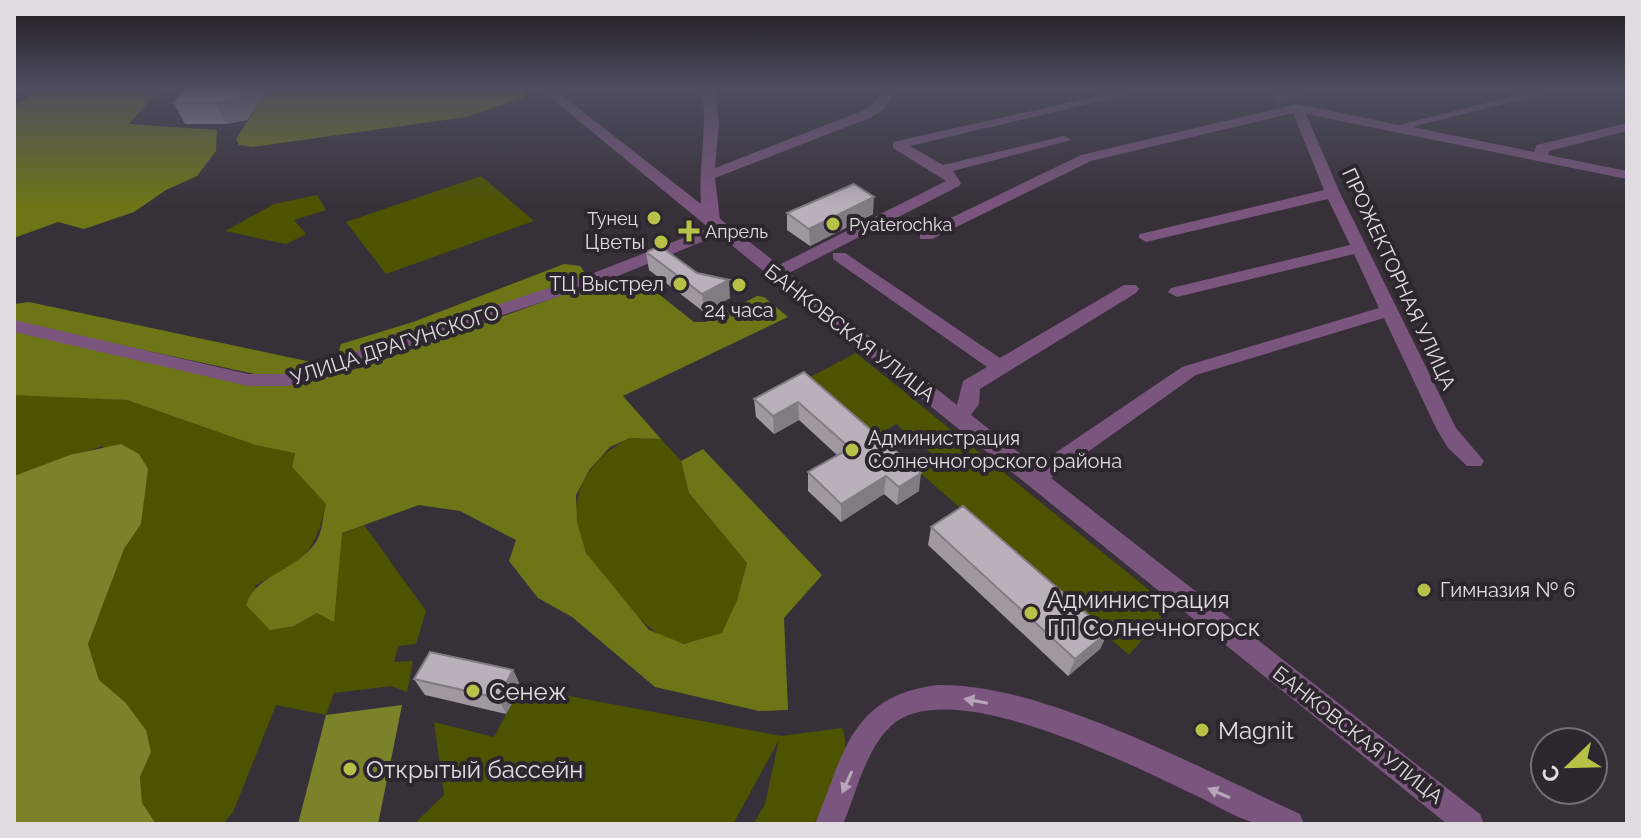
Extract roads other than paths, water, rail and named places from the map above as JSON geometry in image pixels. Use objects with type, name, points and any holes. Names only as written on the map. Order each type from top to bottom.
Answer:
[{"type":"street","name":"БАНКОВСКАЯ УЛИЦА","points":[[594,128],[1470,824]]},
{"type":"street","points":[[712,128],[705,177],[706,198],[717,227]]},
{"type":"street","points":[[705,177],[831,128]]},
{"type":"street","points":[[775,273],[954,183],[941,170],[898,145],[980,128]]},
{"type":"street","points":[[1048,128],[1086,158]]},
{"type":"street","points":[[926,236],[1086,158],[1212,128]]},
{"type":"street","name":"ПРОЖЕКТОРНАЯ УЛИЦА","points":[[1306,128],[1388,311],[1447,430],[1455,443],[1474,461]]},
{"type":"street","points":[[1408,128],[1627,175]]},
{"type":"street","points":[[1541,156],[1542,148],[1623,128]]},
{"type":"street","points":[[941,170],[1064,140]]},
{"type":"street","points":[[1146,237],[1333,193]]},
{"type":"street","name":"УЛИЦА ДРАГУНСКОГО","points":[[14,326],[248,380],[288,380],[310,376],[597,278],[717,227]]},
{"type":"street","points":[[1177,292],[1359,248]]},
{"type":"street","points":[[839,256],[1000,367]]},
{"type":"street","points":[[957,418],[969,404],[970,386],[1130,289]]},
{"type":"street","points":[[1034,479],[1197,367],[1388,311]]},
{"type":"street","points":[[829,824],[875,724],[921,700],[956,697],[977,699],[1045,719],[1290,824]]},
{"type":"place","name":"Тунец","points":[[654,218]]},
{"type":"place","name":"Pyaterochka","points":[[833,224]]},
{"type":"place","name":"Апрель","points":[[689,231]]},
{"type":"place","name":"Цветы","points":[[661,242]]},
{"type":"place","name":"ТЦ Выстрел","points":[[680,284]]},
{"type":"place","name":"24 часа","points":[[739,285]]},
{"type":"place","name":"Администрация Солнечногорского района","points":[[852,450]]},
{"type":"place","name":"Гимназия № 6","points":[[1424,590]]},
{"type":"place","name":"Администрация ГП Солнечногорск","points":[[1031,613]]},
{"type":"place","name":"Сенеж","points":[[473,691]]},
{"type":"place","name":"Magnit","points":[[1202,730]]},
{"type":"place","name":"Открытый бассейн","points":[[350,769]]}]
